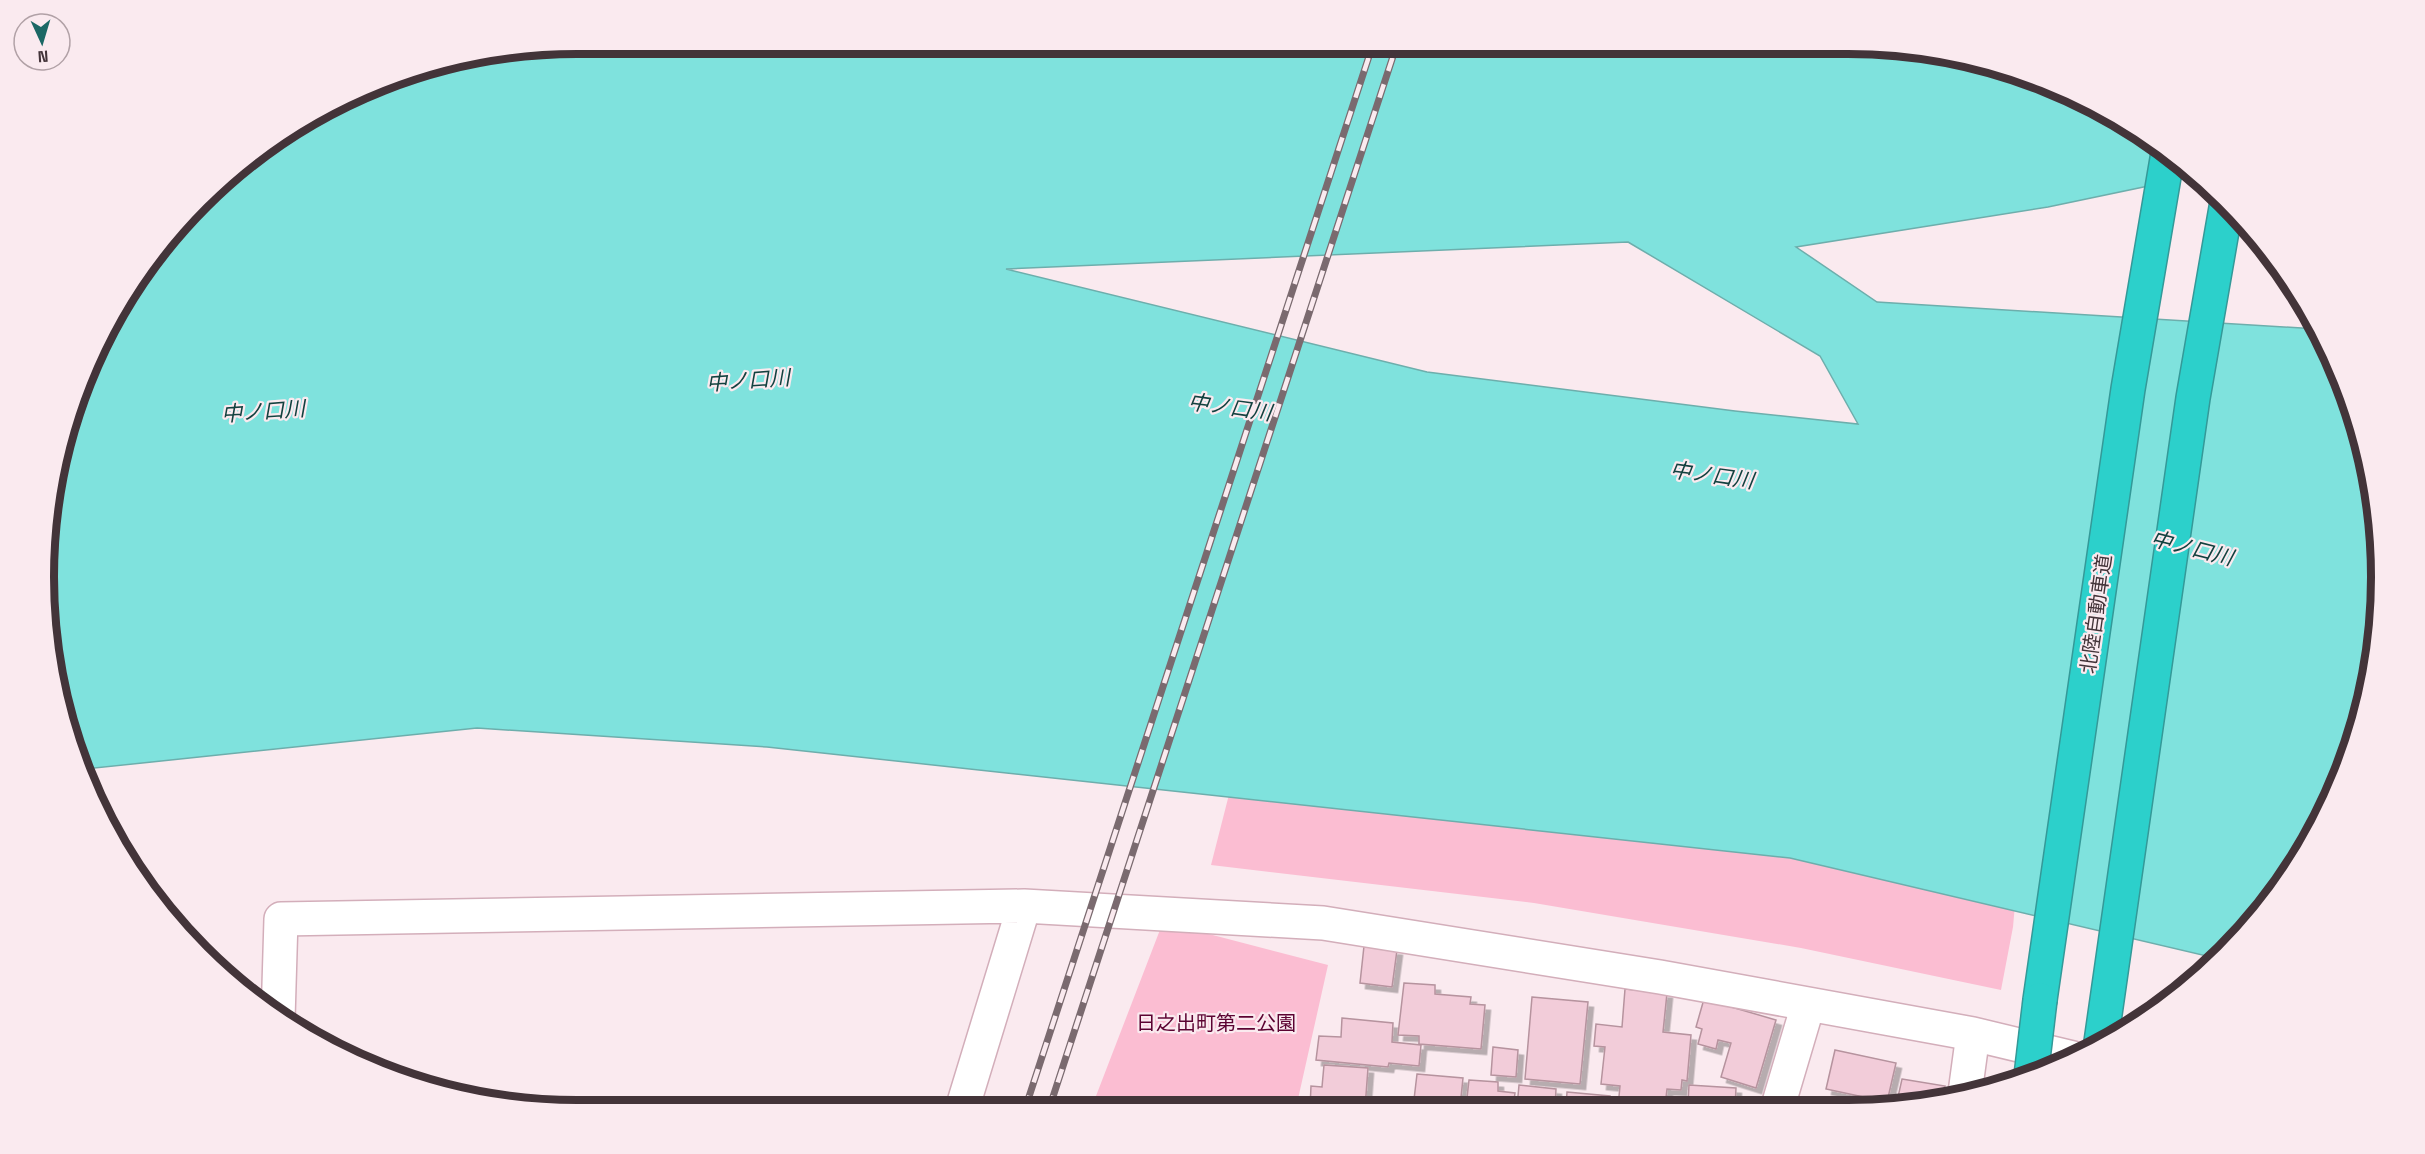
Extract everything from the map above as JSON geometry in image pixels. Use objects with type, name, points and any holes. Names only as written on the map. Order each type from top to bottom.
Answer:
[{"type":"highway","name":"北陸自動車道","points":[[2032,1066],[2128,389],[2166,162]]},
{"type":"highway","points":[[2102,1034],[2193,398],[2225,214]]},
{"type":"street","points":[[965,1100],[1024,906]]},
{"type":"street","points":[[278,1006],[280,919],[1024,906],[1323,923],[1660,977],[1973,1034],[2060,1055]]},
{"type":"street","points":[[1780,1100],[1808,1005]]},
{"type":"street","points":[[1966,1086],[1973,1034]]},
{"type":"green space","points":[[1235,771],[2017,882],[2013,927],[2001,990],[1801,948],[1534,903],[1211,865]]},
{"type":"green space","name":"日之出町第二公園","points":[[1163,922],[1328,965],[1298,1100],[1094,1100]]},
{"type":"water","name":"中ノ口川","points":[[577,54],[1848,54],[1916,58],[1983,72],[2048,94],[2110,124],[2139,142],[2186,178],[2048,207],[1796,247],[1877,302],[2308,328],[2331,377],[2343,409],[2361,475],[2367,509],[2371,577],[2367,645],[2361,679],[2343,745],[2317,808],[2283,868],[2241,922],[2208,956],[1790,858],[767,747],[477,728],[91,768],[72,712],[58,645],[54,577],[55,543],[58,509],[72,442],[94,377],[108,346],[142,286],[184,232],[207,207],[232,184],[286,142],[346,108],[409,82],[475,64],[509,58]],"holes":[[[1628,242],[1820,356],[1858,424],[1735,411],[1427,372],[1006,269]]]},
{"type":"building","points":[[1364,946],[1397,950],[1392,987],[1360,983]]},
{"type":"building","points":[[1404,983],[1435,985],[1435,994],[1471,997],[1470,1004],[1485,1005],[1481,1049],[1419,1044],[1419,1036],[1398,1035]]},
{"type":"building","points":[[1625,989],[1667,993],[1663,1032],[1691,1035],[1687,1081],[1682,1080],[1681,1090],[1667,1089],[1666,1100],[1619,1100],[1620,1086],[1601,1084],[1605,1047],[1594,1046],[1596,1024],[1622,1027]]},
{"type":"building","points":[[1532,997],[1588,1002],[1580,1084],[1525,1079]]},
{"type":"building","points":[[1704,999],[1776,1020],[1756,1088],[1721,1077],[1731,1043],[1718,1040],[1716,1049],[1698,1044],[1702,1029],[1696,1027]]},
{"type":"building","points":[[1342,1018],[1393,1023],[1392,1042],[1421,1045],[1419,1066],[1389,1063],[1388,1067],[1316,1060],[1319,1036],[1341,1037]]},
{"type":"building","points":[[1493,1047],[1518,1050],[1516,1077],[1491,1075]]},
{"type":"building","points":[[1835,1050],[1896,1063],[1888,1098],[1874,1099],[1826,1089]]},
{"type":"building","points":[[1324,1065],[1368,1068],[1366,1100],[1310,1100],[1311,1086],[1322,1087]]},
{"type":"building","points":[[1417,1074],[1463,1078],[1461,1100],[1414,1100]]},
{"type":"building","points":[[1902,1079],[1945,1086],[1943,1091],[1898,1098]]},
{"type":"building","points":[[1469,1080],[1498,1082],[1498,1091],[1515,1093],[1514,1100],[1467,1100]]},
{"type":"building","points":[[1519,1085],[1556,1089],[1555,1100],[1518,1100]]},
{"type":"building","points":[[1689,1085],[1736,1088],[1735,1100],[1688,1100]]},
{"type":"building","points":[[1567,1092],[1610,1096],[1610,1100],[1566,1100]]},
{"type":"railway","points":[[1028,1100],[1370,54]]},
{"type":"railway","points":[[1052,1100],[1394,54]]}]
